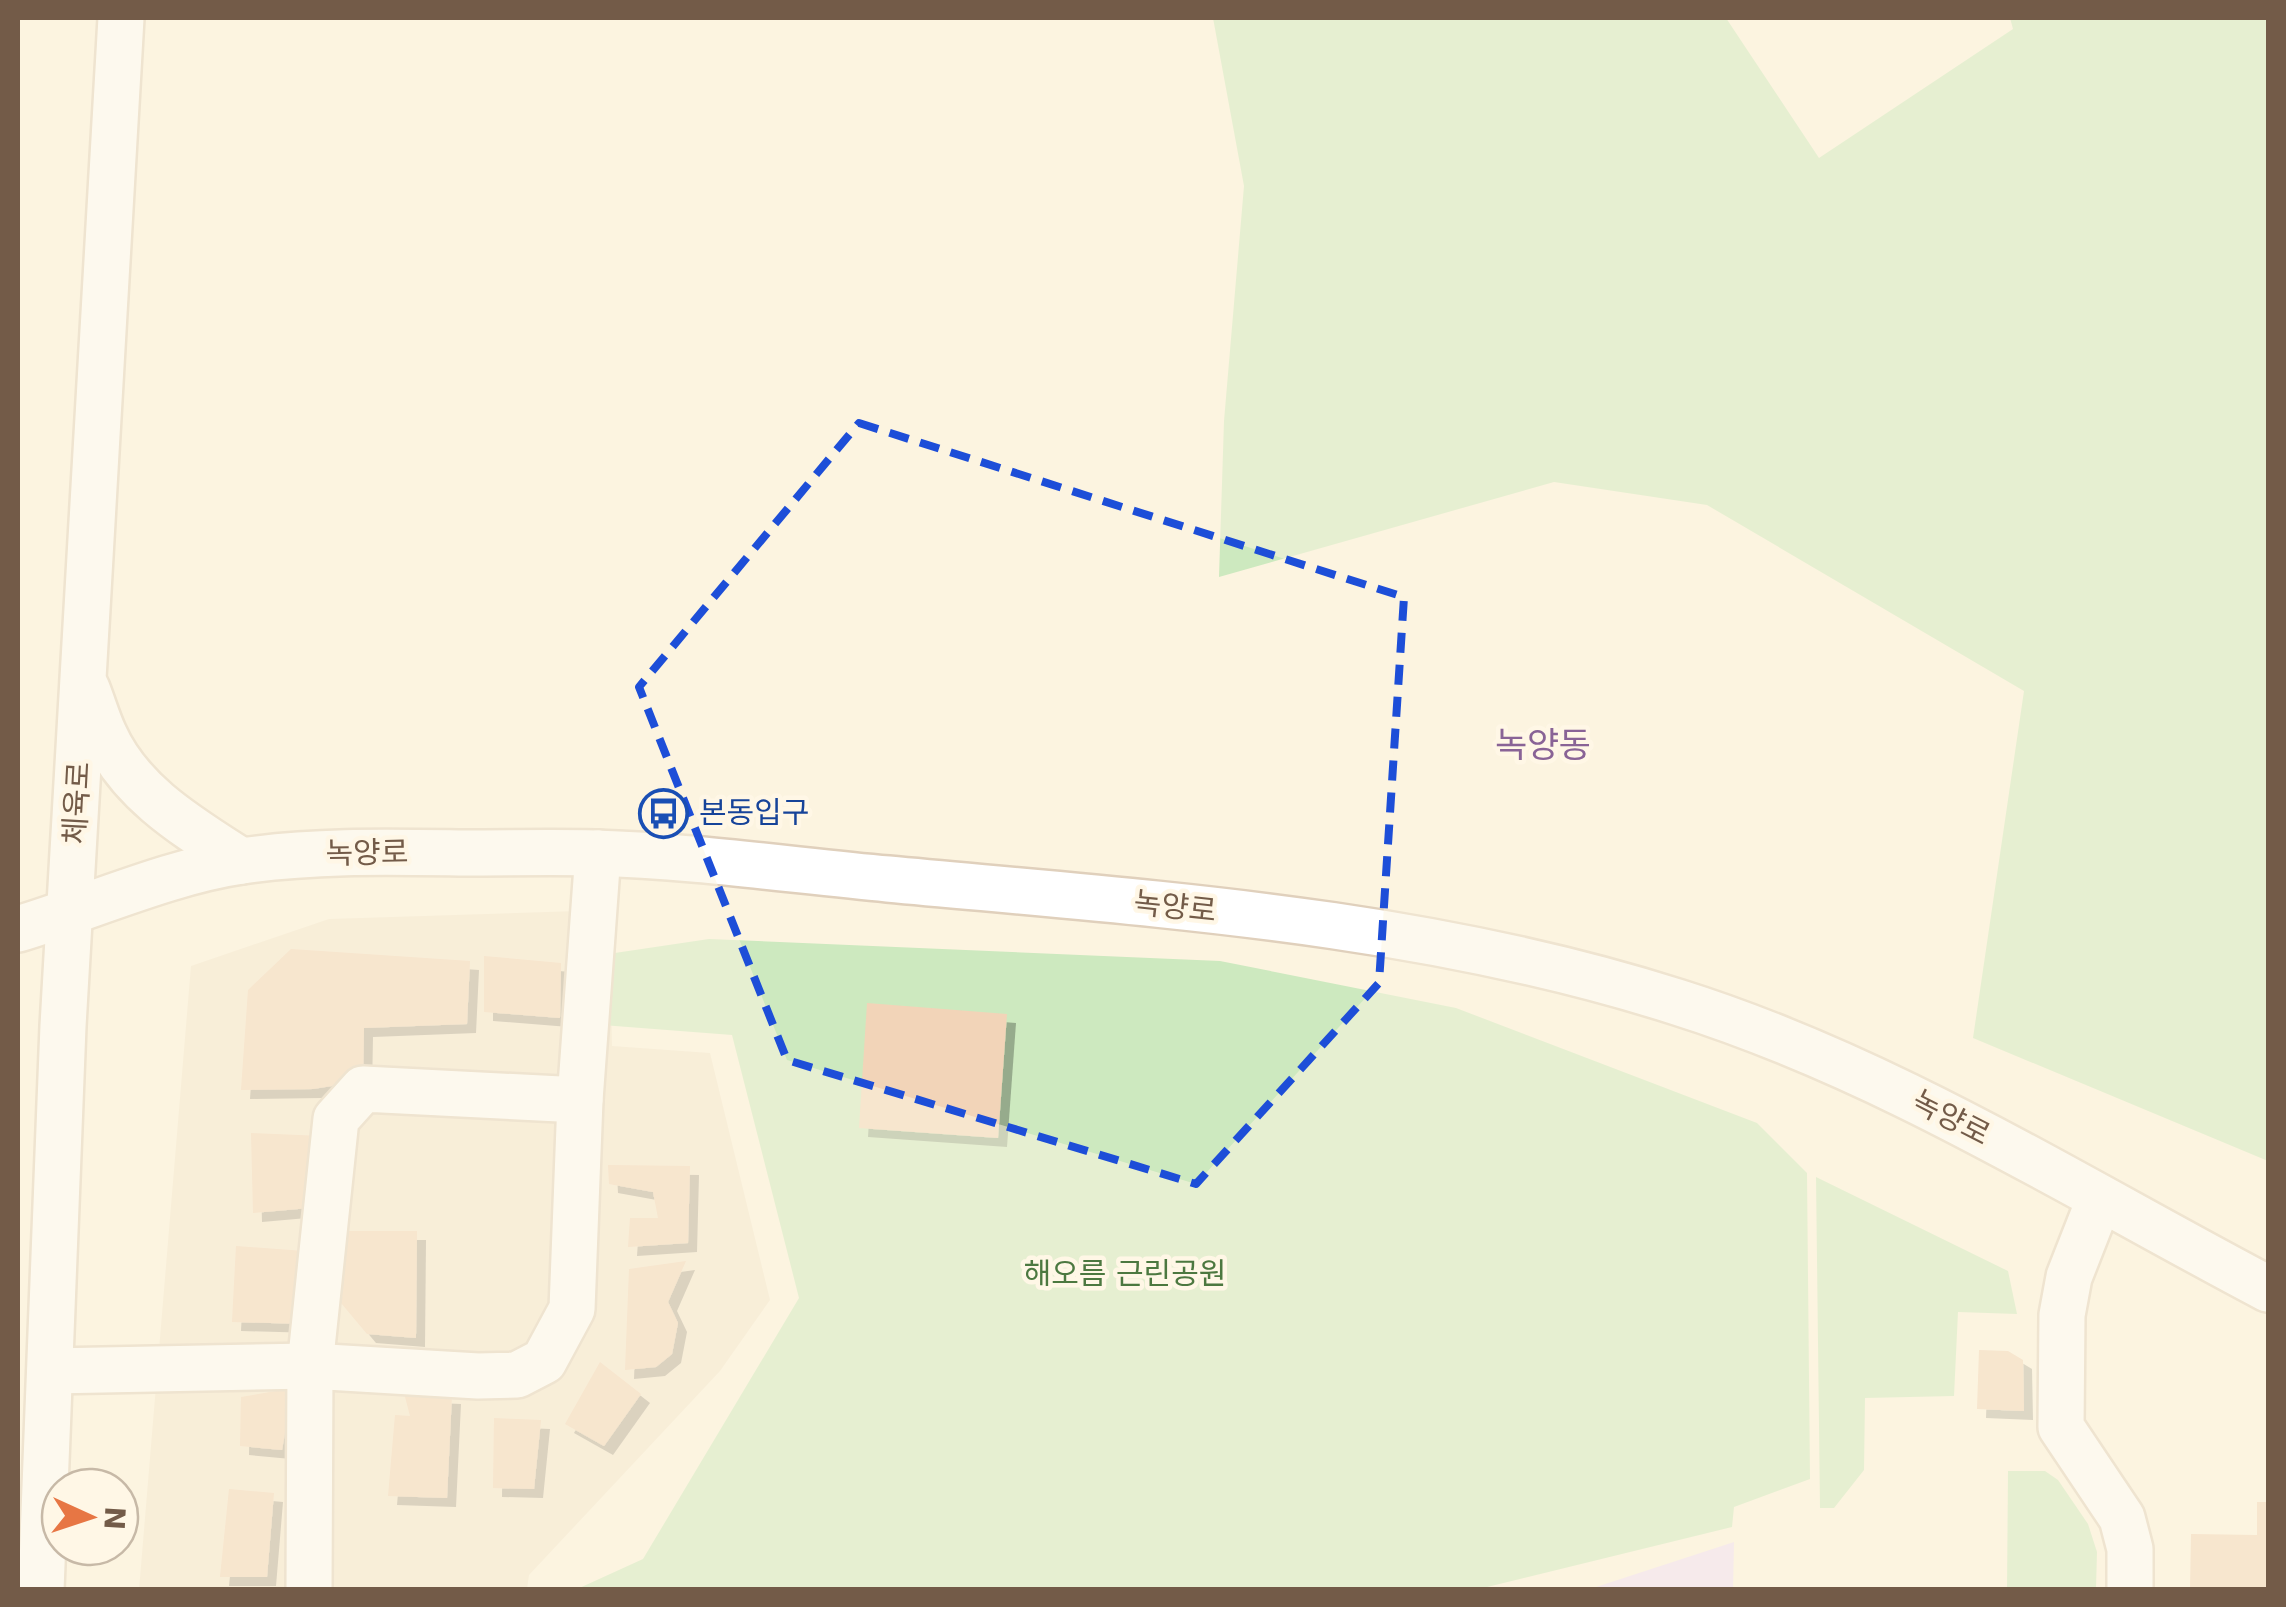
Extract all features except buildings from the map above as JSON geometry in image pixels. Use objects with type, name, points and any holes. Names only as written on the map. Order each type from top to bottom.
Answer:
[{"type":"street","name":"체육로","points":[[42,1590],[51,1371],[35,1321],[71,913],[120,18]]},
{"type":"street","points":[[82,675],[105,737],[146,794],[189,828],[241,861]]},
{"type":"street","name":"녹양로","points":[[18,930],[198,870],[241,861],[388,852],[598,853],[1314,920],[1496,953],[1679,1002],[1792,1044],[1886,1084],[2268,1288]]},
{"type":"street","points":[[51,1371],[310,1366],[518,1375],[544,1362],[562,1334],[572,1308],[580,1100],[598,853]]},
{"type":"street","points":[[309,1590],[310,1366],[336,1120],[362,1088],[580,1100]]},
{"type":"street","points":[[2100,1198],[2069,1276],[2062,1315],[2062,1428],[2122,1518],[2130,1550],[2130,1590]]},
{"type":"highlighted area","points":[[859,423],[1404,597],[1379,983],[1196,1184],[787,1060],[639,687]]},
{"type":"shaded area","points":[[609,910],[612,1046],[710,1053],[770,1300],[720,1371],[529,1575],[527,1589],[139,1590],[191,966],[329,919]]},
{"type":"shaded area","points":[[1734,1542],[1733,1589],[1590,1589]]},
{"type":"green space","points":[[1213,18],[1726,18],[1819,158],[2013,29],[2010,18],[2268,18],[2268,1161],[1973,1038],[2024,691],[1707,505],[1554,482],[1219,577],[1224,421],[1244,186]]},
{"type":"green space","name":"해오름 근린공원","points":[[709,939],[1220,961],[1456,1008],[1757,1123],[1807,1173],[1810,1479],[1734,1507],[1732,1527],[1479,1589],[575,1590],[643,1559],[799,1298],[732,1035],[602,1025],[608,954]]},
{"type":"green space","points":[[1816,1177],[2008,1271],[2017,1314],[1958,1312],[1954,1396],[1865,1398],[1864,1470],[1834,1508],[1820,1508]]},
{"type":"green space","points":[[2008,1471],[2045,1471],[2058,1480],[2088,1524],[2097,1552],[2096,1589],[2007,1589]]},
{"type":"place","name":"본동입구","points":[[664,813]]},
{"type":"district","name":"녹양동","points":[[1543,745]]}]
